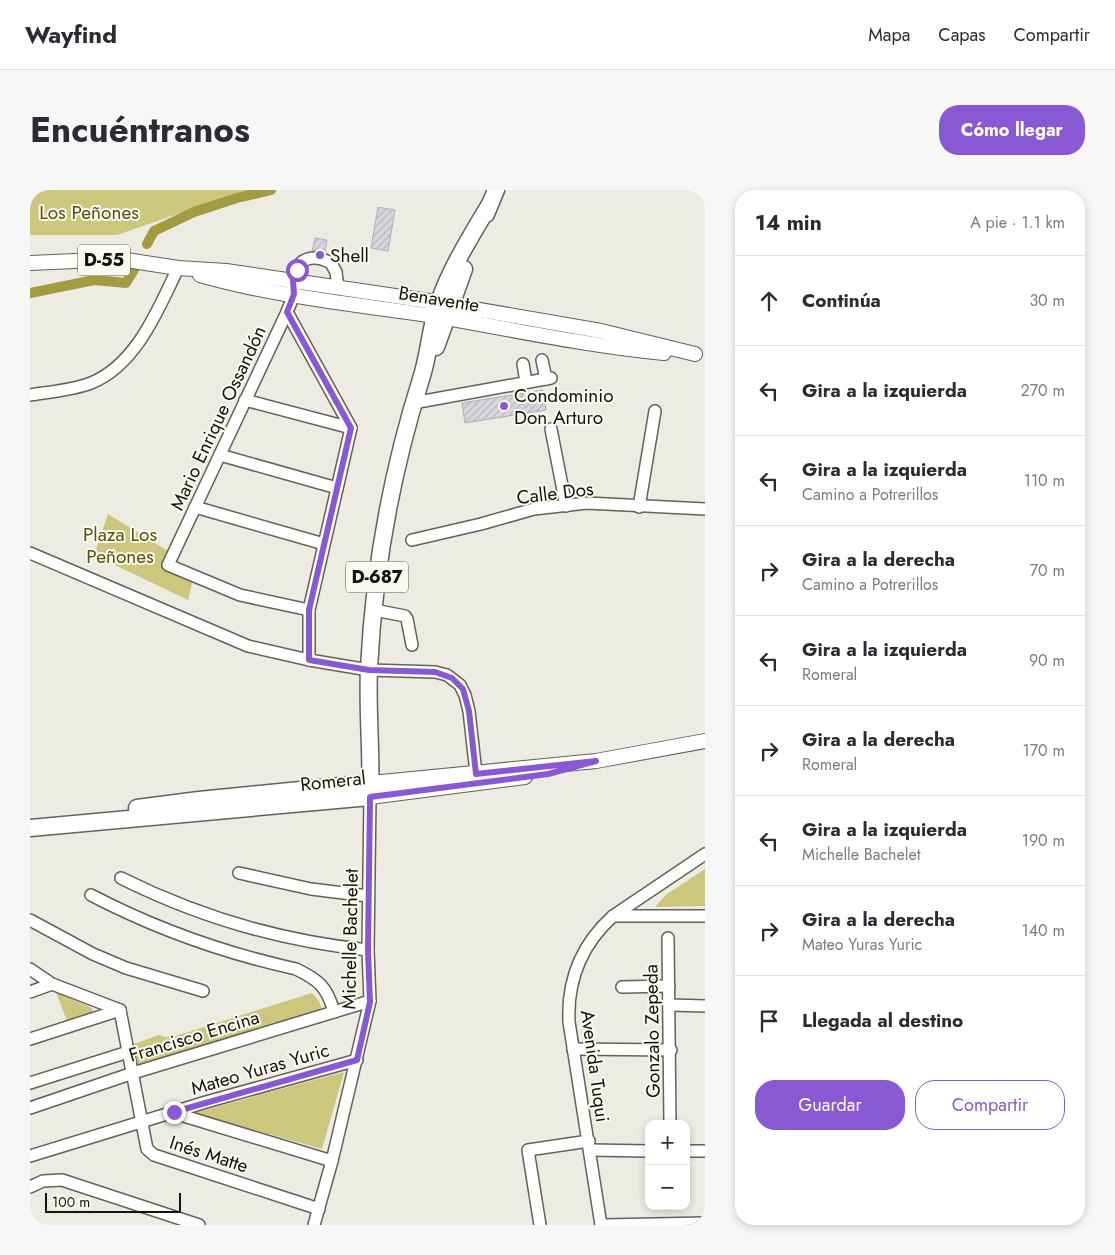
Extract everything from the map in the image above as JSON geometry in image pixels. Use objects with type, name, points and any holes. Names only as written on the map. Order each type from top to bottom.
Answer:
[{"type":"highway","name":"D-687","points":[[370,790],[369,670],[379,563],[390,493],[413,402],[443,311],[453,271],[493,197]]},
{"type":"highway","name":"Romeral","points":[[30,828],[72,824],[120,811],[145,807],[370,790]]},
{"type":"main road","name":"Benavente","points":[[30,263],[120,259],[178,268],[226,271],[293,288],[443,311],[609,332],[700,355]]},
{"type":"main road","name":"Benavente","points":[[293,288],[338,288],[443,311]]},
{"type":"main road","name":"Romeral","points":[[370,790],[476,774],[596,761],[705,741]]},
{"type":"main road","name":"Romeral","points":[[370,790],[548,774],[596,761]]},
{"type":"street","name":"Mario Enrique Ossandón","points":[[309,610],[240,595],[168,565],[287,312],[300,263],[305,259],[311,258],[328,261],[333,265],[336,272],[338,288]]},
{"type":"street","points":[[30,395],[89,384],[109,374],[123,363],[162,302],[178,268]]},
{"type":"street","points":[[287,312],[351,428],[309,610],[309,660]]},
{"type":"street","points":[[413,402],[549,378],[542,360]]},
{"type":"street","points":[[522,364],[526,382]]},
{"type":"street","points":[[246,400],[351,428]]},
{"type":"street","points":[[639,507],[655,411]]},
{"type":"street","points":[[551,429],[566,506]]},
{"type":"street","points":[[220,455],[337,488]]},
{"type":"street","name":"Calle Dos","points":[[412,540],[534,509],[587,503],[705,509]]},
{"type":"street","points":[[195,507],[324,544]]},
{"type":"street","points":[[30,554],[248,646],[309,660],[369,670],[435,672],[447,675],[463,689],[469,711],[476,774]]},
{"type":"street","points":[[374,610],[405,616],[412,645]]},
{"type":"street","name":"Michelle Bachelet","points":[[314,1225],[332,1161],[370,1002],[368,896],[370,790]]},
{"type":"street","name":"Avenida Tuqui","points":[[601,1225],[568,1012],[573,977],[588,943],[604,924],[705,854]]},
{"type":"street","points":[[239,873],[311,889],[368,896]]},
{"type":"street","points":[[121,878],[175,903],[231,923],[288,938],[368,950]]},
{"type":"street","points":[[91,896],[135,917],[192,940],[296,969],[318,981],[326,990],[334,1012]]},
{"type":"street","points":[[613,916],[705,916]]},
{"type":"street","points":[[30,920],[86,950],[126,968],[203,991]]},
{"type":"street","name":"Gonzalo Zepeda","points":[[668,938],[670,1120]]},
{"type":"street","points":[[30,969],[52,984],[120,1010]]},
{"type":"street","points":[[30,992],[52,984]]},
{"type":"street","points":[[622,987],[669,986]]},
{"type":"street","name":"Francisco Encina","points":[[30,1108],[133,1073],[370,1002]]},
{"type":"street","points":[[670,1005],[705,1006]]},
{"type":"street","points":[[30,1039],[120,1010]]},
{"type":"street","name":"Inés Matte","points":[[120,1010],[147,1149],[154,1155],[319,1209]]},
{"type":"street","points":[[573,1049],[670,1050]]},
{"type":"street","name":"Francisco Encina","points":[[30,1083],[128,1052]]},
{"type":"street","name":"Mateo Yuras Yuric","points":[[30,1156],[174,1112],[357,1060]]},
{"type":"street","points":[[174,1112],[332,1161]]},
{"type":"street","points":[[540,1225],[528,1150],[589,1146],[645,1151]]},
{"type":"street","points":[[690,1151],[705,1151]]},
{"type":"street","points":[[30,1186],[44,1181],[62,1180],[200,1225]]},
{"type":"street","points":[[606,1225],[705,1223]]},
{"type":"green space","name":"Los Peñones","points":[[30,190],[257,190],[226,197],[117,235],[30,235]]},
{"type":"green space","name":"Plaza Los Peñones","points":[[108,514],[168,551],[163,566],[193,580],[188,600],[94,555]]},
{"type":"green space","points":[[705,869],[705,906],[655,907],[667,894]]},
{"type":"green space","points":[[56,992],[92,1008],[93,1012],[67,1021]]},
{"type":"green space","points":[[312,993],[319,1001],[322,1010],[136,1068],[131,1045],[159,1035],[169,1038]]},
{"type":"green space","points":[[344,1072],[322,1149],[194,1113]]},
{"type":"building","points":[[378,207],[395,210],[388,251],[371,248]]},
{"type":"building","points":[[315,238],[327,240],[325,252],[312,251]]},
{"type":"building","name":"Condominio Don Arturo","points":[[543,390],[546,410],[465,423],[462,403]]},
{"type":"waterway","points":[[147,244],[154,231],[194,212],[237,198],[271,190]]},
{"type":"waterway","points":[[30,293],[94,280],[126,283],[135,268]]},
{"type":"place","name":"Shell","points":[[320,255]]},
{"type":"place","name":"Condominio Don Arturo","points":[[504,406]]},
{"type":"route","points":[[174,1112],[357,1060],[370,1002],[368,950],[370,797],[548,774],[596,761],[476,774],[469,711],[465,695],[460,685],[452,678],[435,672],[369,670],[309,660],[309,610],[351,428],[287,312],[294,294],[293,281],[297,270]]}]
